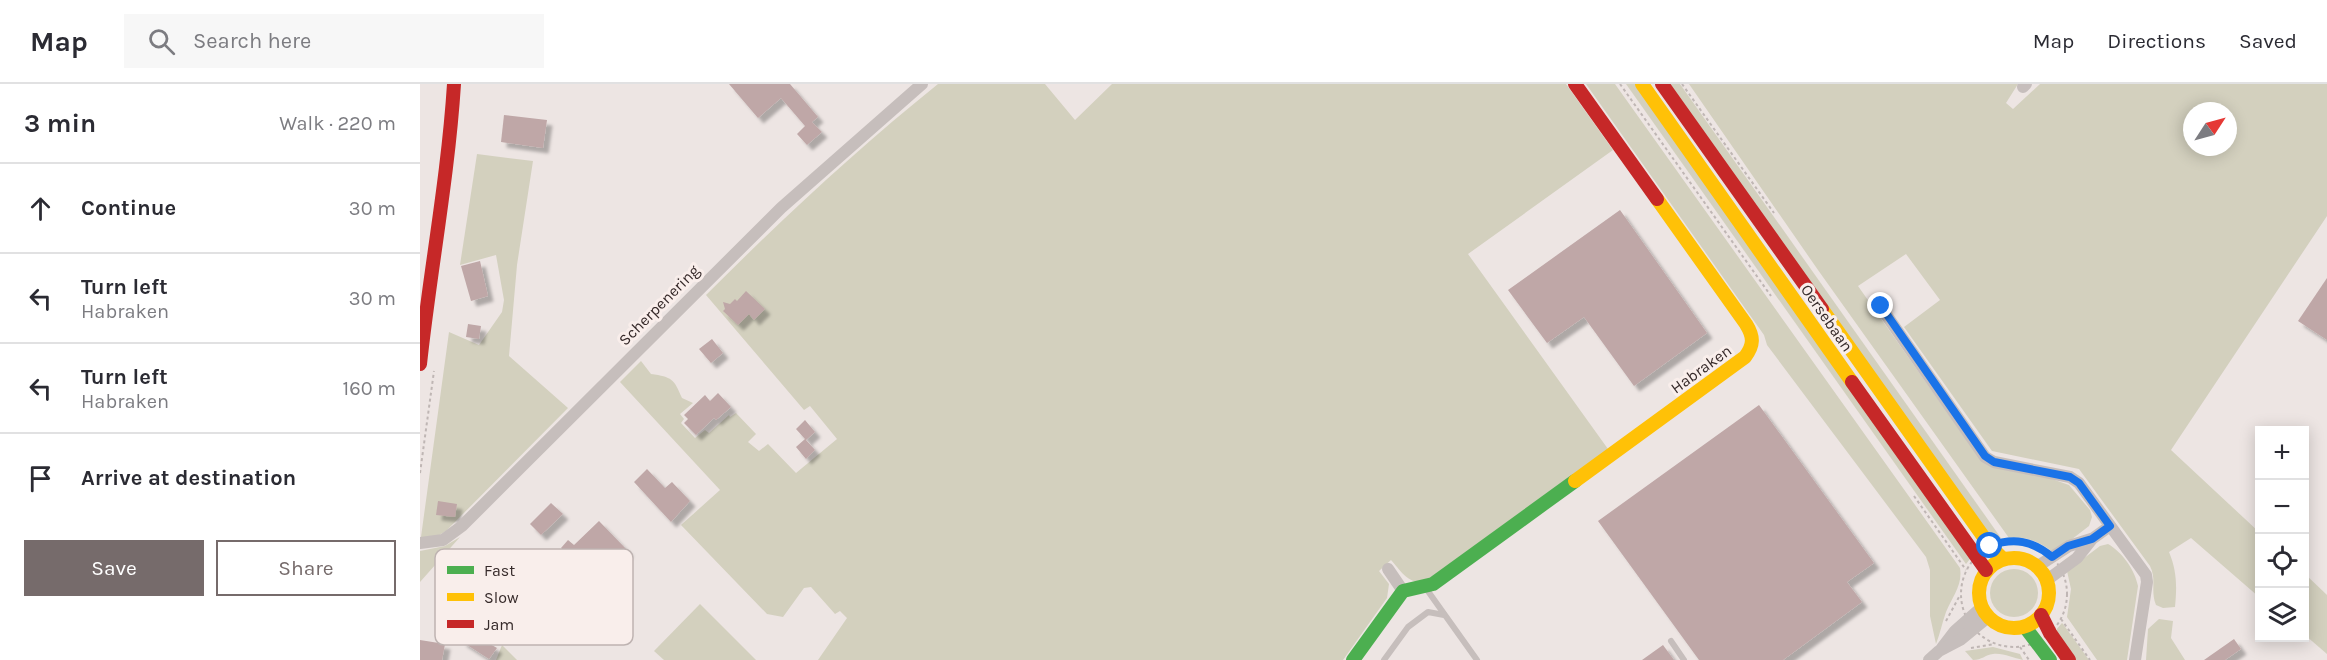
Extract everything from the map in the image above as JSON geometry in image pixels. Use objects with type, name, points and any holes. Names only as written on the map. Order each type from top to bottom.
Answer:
[{"type":"main road","points":[[420,364],[428,289],[451,133],[454,84]]},
{"type":"main road","name":"Habraken","points":[[1403,591],[1433,584],[1717,378],[1745,357],[1751,348],[1753,336],[1746,324],[1575,84]]},
{"type":"main road","name":"Oersebaan","points":[[1642,84],[1986,570]]},
{"type":"main road","name":"Oersebaan","points":[[1662,84],[1990,546],[2003,559]]},
{"type":"main road","points":[[2021,558],[2038,566],[2047,580],[2048,598],[2042,615],[2025,627],[2012,628],[1999,625],[1985,612],[1978,588],[1986,570],[2003,559],[2021,558]]},
{"type":"main road","points":[[1353,660],[1403,591]]},
{"type":"main road","points":[[2042,615],[2050,633],[2069,660]]},
{"type":"main road","points":[[2025,627],[2050,660]]},
{"type":"street","name":"Scherpenering","points":[[420,543],[443,540],[462,526],[781,208],[922,84]]},
{"type":"street","points":[[1881,306],[1985,456],[1994,462],[2070,477],[2079,483],[2146,575],[2147,582],[2135,660]]},
{"type":"street","points":[[2047,580],[2077,558],[2092,539],[2110,526]]},
{"type":"street","points":[[2038,566],[2068,546],[2092,539]]},
{"type":"street","points":[[1388,569],[1403,591]]},
{"type":"street","points":[[1929,660],[1939,651],[1960,640],[1970,624],[1985,612]]},
{"type":"lane","points":[[1424,586],[1477,660]]},
{"type":"lane","points":[[1384,660],[1408,627],[1428,612],[1444,615]]},
{"type":"lane","points":[[1671,641],[1684,660]]},
{"type":"path","points":[[2006,541],[2036,545],[2052,557],[2061,570],[2067,594],[2061,619],[2050,633],[2037,642],[2020,647],[1995,644],[1970,624],[1961,604],[1962,582],[1966,570],[1977,555],[1990,546],[2006,541]]},
{"type":"path","points":[[2061,619],[2091,660]]},
{"type":"path","points":[[2020,647],[2029,660]]},
{"type":"shaded area","points":[[938,84],[1045,84],[1075,120],[1112,84],[1566,84],[1613,150],[1468,254],[1608,449],[1426,581],[1410,579],[1391,560],[1379,571],[1389,584],[1387,598],[1343,660],[818,660],[847,618],[840,611],[835,614],[811,587],[804,588],[783,617],[767,614],[681,525],[720,490],[620,382],[641,361],[651,374],[664,376],[671,380],[682,398],[693,403],[680,414],[684,419],[681,423],[695,438],[705,430],[709,433],[729,415],[730,417],[736,413],[756,434],[748,442],[759,451],[768,444],[796,473],[837,439],[810,406],[804,410],[706,295],[819,186]]},
{"type":"shaded area","points":[[1586,84],[1615,84],[1960,568],[1960,580],[1946,612],[1936,644],[1930,616],[1930,570],[1926,557],[1767,345],[1764,335]]},
{"type":"shaded area","points":[[1626,84],[1638,84],[1974,554],[1966,564]]},
{"type":"shaded area","points":[[1668,84],[1680,84],[2001,538],[1993,542]]},
{"type":"shaded area","points":[[1689,84],[2018,84],[2006,103],[2013,109],[2040,84],[2327,84],[2327,216],[2171,450],[2255,528],[2255,594],[2191,538],[2169,552],[2176,579],[2175,607],[2163,608],[2156,605],[2150,566],[2079,469],[1992,451],[1904,327],[1940,300],[1906,254],[1858,286],[1975,452],[2069,485],[2090,510],[2092,517],[2089,526],[2054,553],[2033,541],[2009,538]]},
{"type":"shaded area","points":[[477,154],[533,161],[517,265],[509,356],[568,408],[446,531],[436,537],[421,537],[449,332],[479,345],[502,312],[504,300],[496,255],[460,265]]},
{"type":"shaded area","points":[[460,537],[449,549],[435,549],[435,565],[420,582],[420,551],[445,546]]},
{"type":"shaded area","points":[[2108,544],[2127,562],[2138,586],[2127,660],[2097,660],[2067,617],[2071,589],[2067,571],[2100,546]]},
{"type":"shaded area","points":[[2009,569],[2019,569],[2031,576],[2038,588],[2038,598],[2031,610],[2019,617],[2009,617],[1994,606],[1990,598],[1990,588],[2001,573]]},
{"type":"shaded area","points":[[2309,578],[2327,595],[2327,654],[2309,638]]},
{"type":"shaded area","points":[[700,604],[756,660],[664,660],[654,651]]},
{"type":"shaded area","points":[[2159,619],[2173,621],[2171,638],[2185,660],[2146,660],[2148,629]]},
{"type":"shaded area","points":[[2062,623],[2089,660],[2075,660],[2055,631]]},
{"type":"shaded area","points":[[502,645],[517,660],[496,660]]},
{"type":"shaded area","points":[[1993,647],[2020,654],[2023,660],[1997,654],[1973,660],[1965,651]]},
{"type":"building","points":[[729,84],[790,84],[818,117],[812,122],[822,132],[807,145],[797,134],[805,126],[781,98],[758,118]]},
{"type":"building","points":[[504,115],[547,120],[543,148],[501,142]]},
{"type":"building","points":[[1620,210],[1707,333],[1634,386],[1584,317],[1547,343],[1508,290]]},
{"type":"building","points":[[480,261],[488,296],[471,301],[461,266]]},
{"type":"building","points":[[2327,278],[2327,340],[2298,321]]},
{"type":"building","points":[[746,291],[765,309],[754,320],[749,314],[738,325],[723,311],[725,309],[723,302],[730,304],[735,299],[737,301]]},
{"type":"building","points":[[468,324],[481,326],[479,339],[466,337]]},
{"type":"building","points":[[712,339],[723,353],[711,363],[699,349]]},
{"type":"building","points":[[718,393],[731,407],[716,420],[714,418],[696,435],[684,423],[688,419],[684,415],[705,395],[710,401]]},
{"type":"building","points":[[1759,405],[1874,563],[1847,582],[1862,602],[1783,660],[1699,660],[1598,521]]},
{"type":"building","points":[[805,420],[815,432],[806,440],[815,450],[806,459],[796,447],[805,439],[796,429]]},
{"type":"building","points":[[647,469],[665,488],[672,482],[690,501],[671,522],[634,482]]},
{"type":"building","points":[[438,501],[457,504],[455,517],[436,515]]},
{"type":"building","points":[[551,503],[563,514],[541,535],[530,524]]},
{"type":"building","points":[[599,521],[626,549],[561,548],[568,540],[574,545]]},
{"type":"building","points":[[2234,639],[2241,649],[2225,660],[2204,660]]},
{"type":"building","points":[[420,640],[435,642],[435,645],[445,645],[442,660],[420,660]]},
{"type":"building","points":[[467,645],[492,645],[497,648],[489,659]]},
{"type":"building","points":[[1663,645],[1674,660],[1642,660]]},
{"type":"traffic: fast","points":[[1353,660],[1403,591],[1433,584],[1575,481]]},
{"type":"traffic: fast","points":[[2025,627],[2050,660]]},
{"type":"traffic: slow","points":[[1642,84],[1852,382]]},
{"type":"traffic: slow","points":[[1575,481],[1745,357],[1750,349],[1752,337],[1746,324],[1657,199]]},
{"type":"traffic: slow","points":[[1822,309],[1990,546],[2003,559]]},
{"type":"traffic: slow","points":[[2021,558],[2034,564],[2043,573],[2047,579],[2049,593],[2047,607],[2039,618],[2028,626],[2007,628],[1989,618],[1981,607],[1979,586],[1989,568],[2000,560],[2021,558]]},
{"type":"traffic: jam","points":[[420,364],[448,154],[454,84]]},
{"type":"traffic: jam","points":[[1575,84],[1657,199]]},
{"type":"traffic: jam","points":[[1662,84],[1822,309]]},
{"type":"traffic: jam","points":[[1852,382],[1986,570]]},
{"type":"traffic: jam","points":[[2041,615],[2050,633],[2069,660]]},
{"type":"route","points":[[1881,306],[1985,456],[1994,462],[2070,477],[2079,483],[2110,526],[2092,539],[2068,546],[2052,557],[2036,545],[2026,542],[2006,541],[1990,546]]}]
